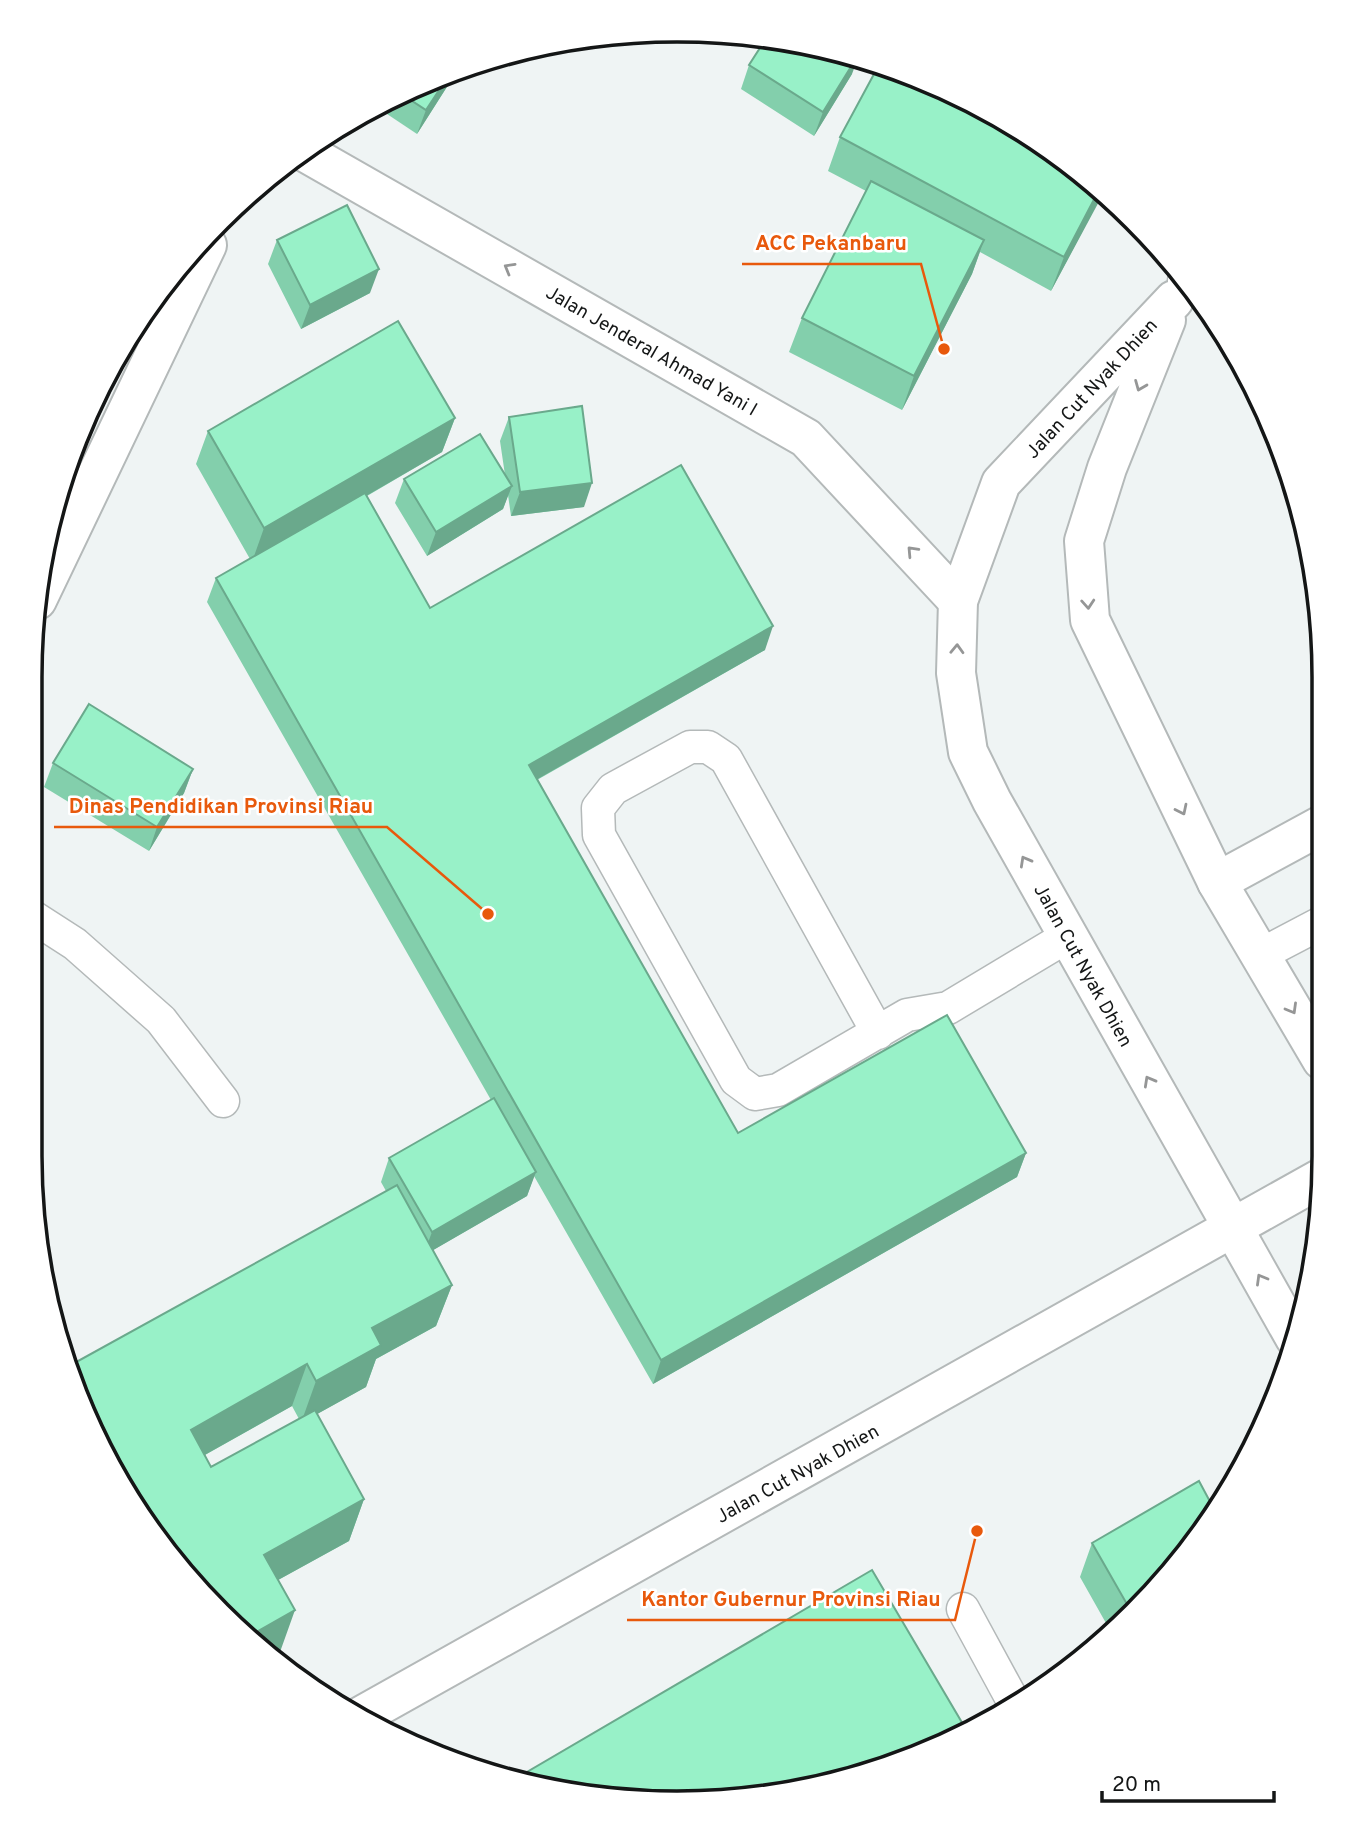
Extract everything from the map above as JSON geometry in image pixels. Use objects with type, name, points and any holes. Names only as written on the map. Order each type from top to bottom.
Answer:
[{"type":"street","name":"Jalan Jenderal Ahmad Yani I","points":[[313,157],[806,438],[958,601]]},
{"type":"street","points":[[51,571],[202,256]]},
{"type":"street","name":"Jalan Cut Nyak Dhien","points":[[1181,290],[1002,483],[958,601],[956,673],[968,752],[992,801],[1288,1326]]},
{"type":"street","name":"Jalan Cut Nyak Dhien","points":[[1182,291],[1107,468],[1084,541],[1090,620],[1217,882],[1312,1043]]},
{"type":"street","points":[[1217,882],[1312,830]]},
{"type":"street","name":"Jalan Cut Nyak Dhien","points":[[369,1711],[1311,1184]]},
{"type":"lane","points":[[878,1033],[726,760],[708,747],[690,747],[613,789],[598,808],[599,835],[736,1080],[755,1094],[778,1090],[878,1033],[906,1015],[948,1008],[1068,936]]},
{"type":"lane","points":[[42,923],[75,944],[161,1020],[223,1101]]},
{"type":"lane","points":[[1260,955],[1312,928]]},
{"type":"lane","points":[[963,1609],[1010,1696]]},
{"type":"building","points":[[761,47],[851,67],[823,112],[749,65]]},
{"type":"building","points":[[874,74],[920,90],[994,127],[1064,173],[1094,199],[1064,257],[840,137]]},
{"type":"building","points":[[441,88],[426,110],[411,100]]},
{"type":"building","points":[[871,181],[984,240],[914,376],[802,318]]},
{"type":"building","points":[[347,205],[379,269],[310,305],[277,240]]},
{"type":"building","points":[[398,321],[455,418],[264,528],[208,431]]},
{"type":"building","points":[[582,406],[592,483],[520,492],[509,417]]},
{"type":"building","points":[[480,434],[512,486],[436,532],[404,479]]},
{"type":"building","points":[[681,465],[773,626],[529,765],[738,1133],[947,1015],[1026,1153],[661,1360],[216,578],[365,493],[430,608]]},
{"type":"building","points":[[89,704],[193,769],[157,827],[53,763]]},
{"type":"building","points":[[494,1098],[536,1172],[432,1232],[389,1158]]},
{"type":"building","points":[[397,1185],[452,1285],[372,1328],[381,1345],[316,1381],[307,1364],[191,1430],[211,1467],[315,1410],[364,1499],[264,1555],[295,1610],[257,1632],[200,1575],[149,1509],[107,1437],[77,1362]]},
{"type":"building","points":[[1199,1481],[1210,1501],[1181,1543],[1127,1604],[1092,1543]]},
{"type":"building","points":[[872,1570],[963,1723],[881,1757],[801,1779],[760,1786],[719,1790],[635,1790],[594,1786],[526,1772]]},
{"type":"place","name":"ACC Pekanbaru","points":[[944,349]]},
{"type":"place","name":"Dinas Pendidikan Provinsi Riau","points":[[488,914]]},
{"type":"place","name":"Kantor Gubernur Provinsi Riau","points":[[977,1531]]}]
